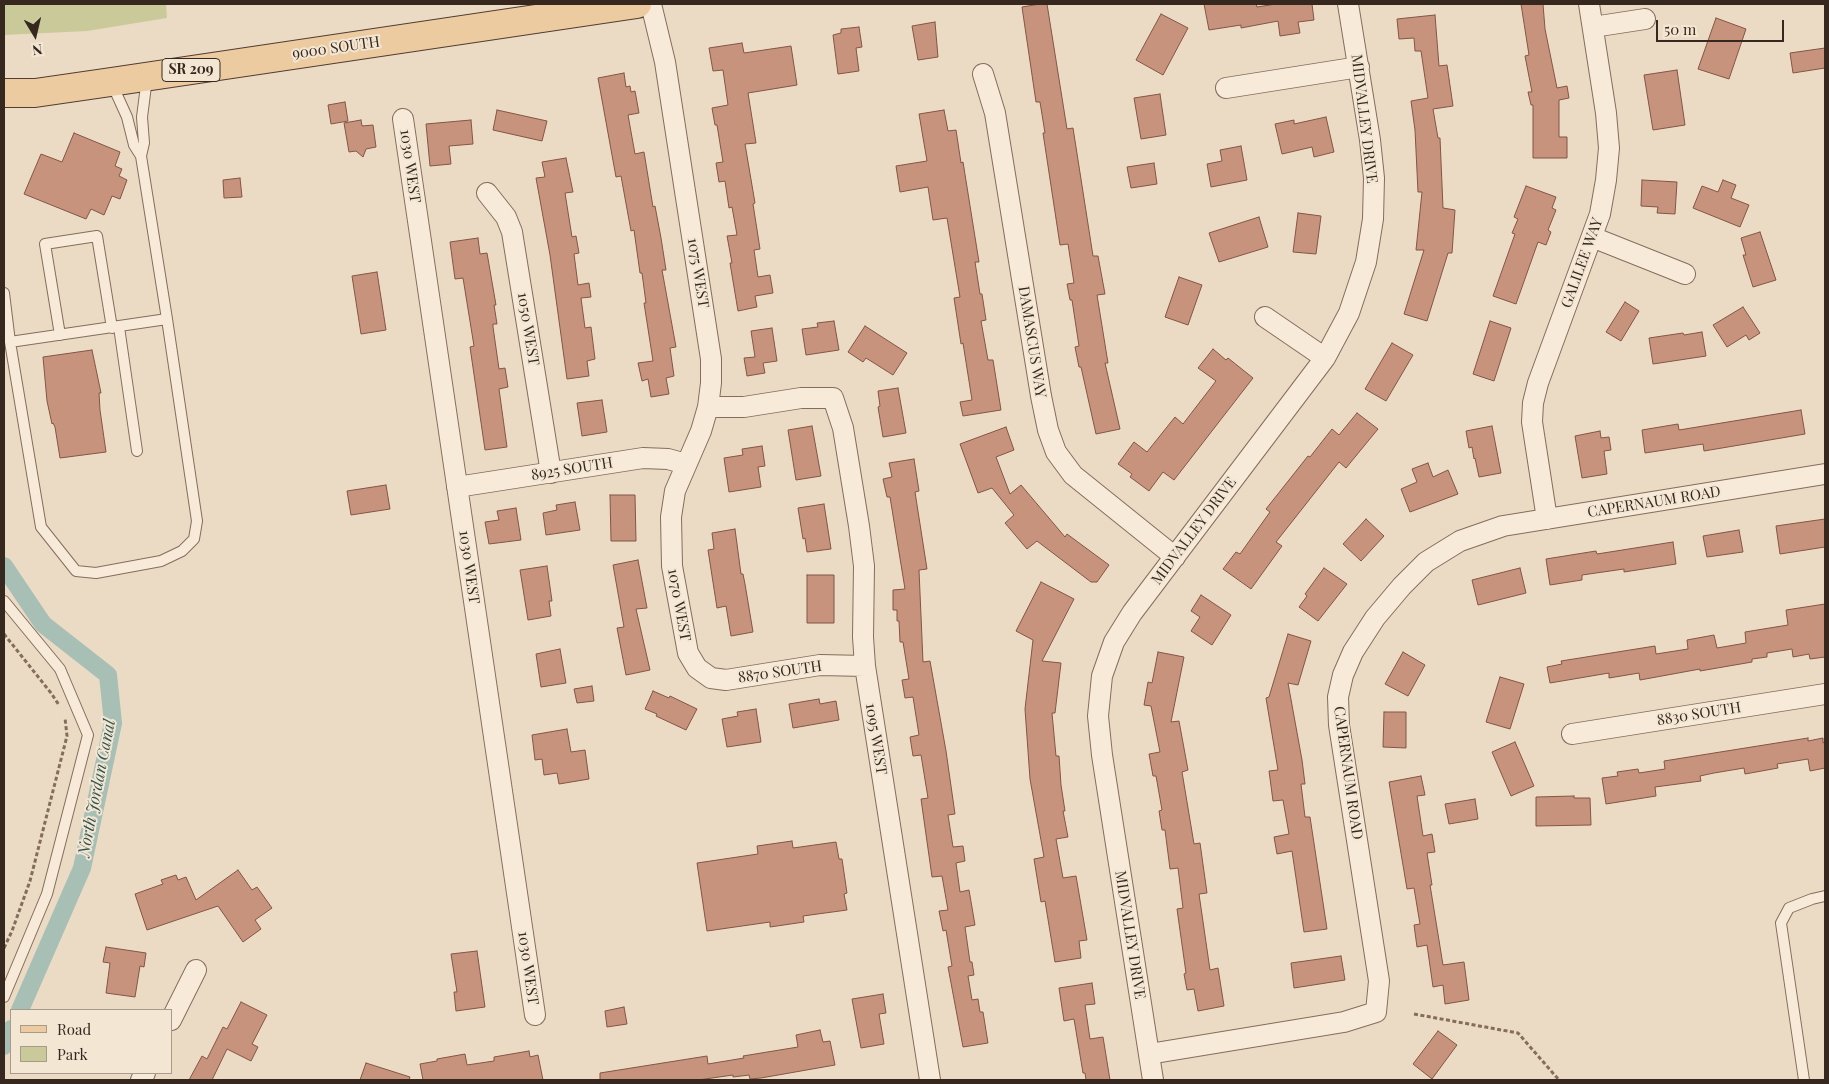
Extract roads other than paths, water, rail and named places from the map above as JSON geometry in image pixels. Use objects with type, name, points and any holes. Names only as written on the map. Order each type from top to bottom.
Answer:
[{"type":"main road","name":"9000 SOUTH","points":[[4,93],[34,93],[637,4]]},
{"type":"main road","name":"9000 SOUTH","points":[[4,109],[34,93]]},
{"type":"street","name":"1075 WEST","points":[[651,4],[665,62],[712,359],[708,407],[701,431],[676,491],[671,517],[670,539]]},
{"type":"street","name":"MIDVALLEY DRIVE","points":[[1153,1080],[1102,755],[1098,716],[1102,676],[1114,642],[1132,613],[1325,358],[1349,312],[1366,262],[1373,219],[1374,178],[1370,140],[1348,4]]},
{"type":"street","name":"GALILEE WAY","points":[[1547,519],[1532,422],[1533,403],[1538,383],[1600,214],[1609,148],[1606,113],[1589,4]]},
{"type":"street","points":[[1593,27],[1645,19]]},
{"type":"street","points":[[1226,88],[1359,67]]},
{"type":"street","name":"DAMASCUS WAY","points":[[983,74],[996,113],[1041,396],[1048,430],[1056,452],[1073,476],[1174,557]]},
{"type":"street","name":"1030 WEST","points":[[403,119],[534,1015]]},
{"type":"street","name":"1050 WEST","points":[[487,194],[506,217],[512,232],[551,473]]},
{"type":"street","points":[[1592,237],[1685,274]]},
{"type":"street","points":[[1265,317],[1325,358]]},
{"type":"street","name":"1095 WEST","points":[[708,407],[744,407],[801,398],[833,398],[843,428],[864,566],[865,666],[930,1080]]},
{"type":"street","name":"8925 SOUTH","points":[[457,487],[643,458],[668,458],[686,464]]},
{"type":"street","name":"CAPERNAUM ROAD","points":[[1149,1054],[1344,1022],[1376,1012],[1379,981],[1338,725],[1338,697],[1343,675],[1353,652],[1375,618],[1426,562],[1460,541],[1503,526],[1825,474]]},
{"type":"street","name":"1070 WEST","points":[[670,539],[672,566],[684,636],[688,653],[697,668]]},
{"type":"street","name":"8870 SOUTH","points":[[697,668],[711,678],[726,680],[820,665],[865,666]]},
{"type":"street","name":"8830 SOUTH","points":[[1572,734],[1825,694]]},
{"type":"street","points":[[172,1018],[196,970]]},
{"type":"lane","points":[[4,293],[10,342],[41,527],[76,572],[96,574],[161,561],[182,551],[194,539],[197,520],[141,156],[144,143],[142,117],[147,76]]},
{"type":"lane","points":[[111,82],[127,117],[134,145],[141,156]]},
{"type":"lane","points":[[60,335],[45,244],[97,236],[136,451]]},
{"type":"lane","points":[[10,342],[166,320]]},
{"type":"lane","points":[[4,601],[60,669],[88,734],[47,894],[4,997]]},
{"type":"lane","points":[[1804,1080],[1781,923],[1789,908],[1825,896]]},
{"type":"waterway","name":"North Jordan Canal","points":[[4,566],[43,624],[108,675],[113,723],[82,868],[20,1009]]},
{"type":"waterway","name":"North Jordan Canal","points":[[4,1046],[10,1031]]}]
